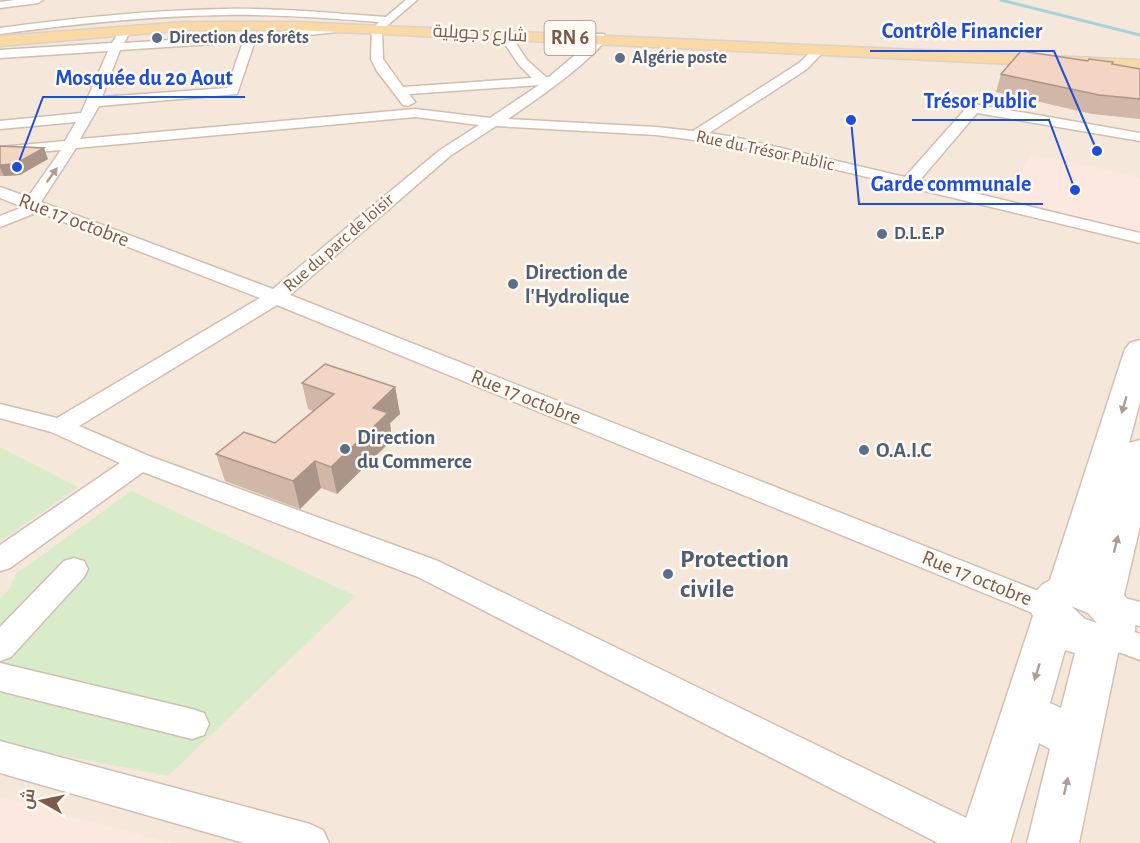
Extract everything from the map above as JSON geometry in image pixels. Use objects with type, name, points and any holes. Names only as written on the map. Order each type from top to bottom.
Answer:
[{"type":"main road","name":"شارع 5 جويلية","points":[[0,39],[165,23],[303,22],[820,49],[1092,58],[1137,57]]},
{"type":"main road","name":"شارع 5 جويلية","points":[[0,39],[126,29],[216,25],[348,28],[383,25],[505,35],[888,51],[1137,57]]},
{"type":"street","points":[[0,5],[38,0]]},
{"type":"street","points":[[225,12],[250,0]]},
{"type":"street","points":[[412,0],[383,25],[377,59],[381,68],[415,113]]},
{"type":"street","points":[[303,22],[318,16],[334,5]]},
{"type":"street","points":[[0,32],[128,16],[225,12],[318,16],[383,25]]},
{"type":"street","points":[[0,54],[250,38],[348,28]]},
{"type":"street","points":[[0,222],[33,206],[64,159],[94,102],[113,52],[118,47],[126,29]]},
{"type":"street","points":[[505,35],[523,62],[548,80]]},
{"type":"street","points":[[234,119],[232,91],[250,38]]},
{"type":"street","name":"Rue du parc de loisir","points":[[60,427],[276,297],[445,153],[529,99],[548,80],[600,38]]},
{"type":"street","points":[[697,135],[803,66],[820,49]]},
{"type":"street","points":[[400,91],[548,80]]},
{"type":"street","points":[[94,102],[232,91]]},
{"type":"street","points":[[908,184],[975,108],[1140,137]]},
{"type":"street","name":"Rue du Trésor Public","points":[[0,151],[70,144],[234,119],[415,113],[491,122],[697,135],[734,141],[1140,238]]},
{"type":"street","points":[[0,125],[86,117]]},
{"type":"street","name":"Rue 17 octobre","points":[[0,192],[276,297],[1097,618]]},
{"type":"street","points":[[1053,843],[1077,739],[1140,349]]},
{"type":"street","points":[[0,411],[60,427],[140,462],[428,569],[978,843]]},
{"type":"street","points":[[984,843],[1024,713],[1097,618],[1140,451]]},
{"type":"street","points":[[0,560],[140,462]]},
{"type":"street","points":[[0,648],[74,569]]},
{"type":"street","points":[[0,677],[192,724]]},
{"type":"street","points":[[1024,713],[1077,739]]},
{"type":"street","points":[[0,757],[310,843]]},
{"type":"shaded area","points":[[0,0],[1140,0],[1140,843],[0,843]]},
{"type":"shaded area","points":[[1032,155],[1140,177],[1140,234],[1003,203]]},
{"type":"shaded area","points":[[0,797],[170,843],[0,843]]},
{"type":"green space","points":[[0,447],[78,487],[0,541]]},
{"type":"green space","points":[[131,491],[356,596],[168,776],[0,743],[0,599],[10,588],[16,574]]},
{"type":"building","points":[[1021,51],[1088,61],[1089,59],[1113,62],[1112,64],[1140,69],[1140,99],[1099,95],[1001,74]]},
{"type":"building","points":[[0,146],[44,148],[15,164],[0,165]]},
{"type":"building","points":[[325,364],[395,387],[373,408],[388,413],[331,467],[315,461],[293,481],[216,454],[244,432],[275,443],[334,394],[302,383]]},
{"type":"waterway","points":[[1001,0],[1140,35]]},
{"type":"place","name":"Direction des forêts","points":[[157,38]]},
{"type":"place","name":"Algérie poste","points":[[620,58]]},
{"type":"place","name":"Garde communale","points":[[851,120]]},
{"type":"place","name":"Contrôle Financier","points":[[1097,151]]},
{"type":"place","name":"Mosquée du 20 Aout","points":[[17,167]]},
{"type":"place","name":"Trésor Public","points":[[1075,190]]},
{"type":"place","name":"D.L.E.P","points":[[882,234]]},
{"type":"place","name":"Direction de l'Hydrolique","points":[[513,284]]},
{"type":"place","name":"Direction du Commerce","points":[[345,449]]},
{"type":"place","name":"O.A.I.C","points":[[864,450]]},
{"type":"place","name":"Protection civile","points":[[668,574]]}]
